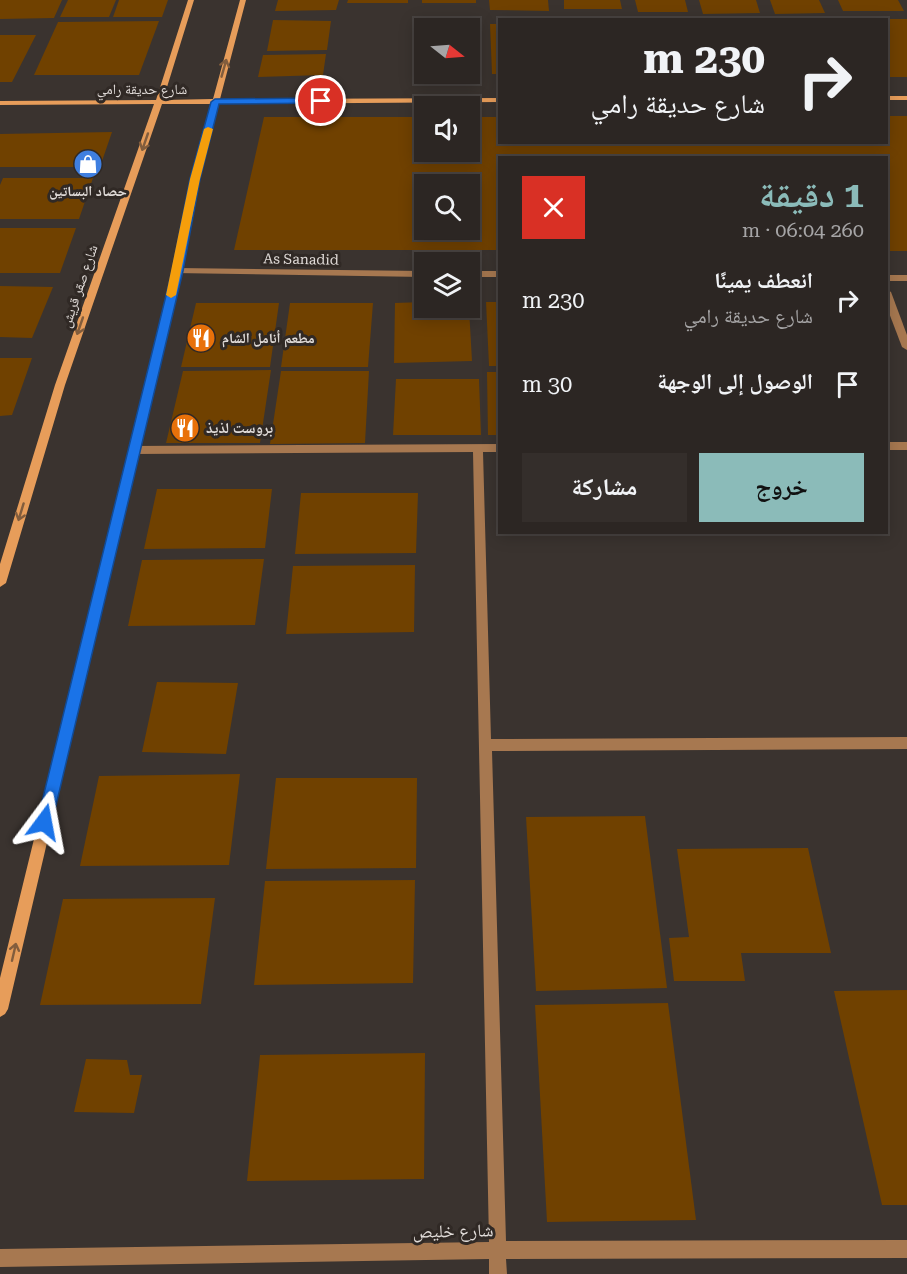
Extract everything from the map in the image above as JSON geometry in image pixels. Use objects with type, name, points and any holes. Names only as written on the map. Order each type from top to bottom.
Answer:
[{"type":"street","name":"شارع صقر قريش","points":[[0,583],[60,385],[159,102],[191,0]]},
{"type":"street","points":[[0,1009],[177,271],[195,179],[243,0]]},
{"type":"street","points":[[888,98],[907,98]]},
{"type":"street","name":"شارع حديقة رامي","points":[[0,103],[498,100]]},
{"type":"street","name":"As Sanadid","points":[[177,271],[414,274]]},
{"type":"street","points":[[480,274],[498,274]]},
{"type":"street","points":[[888,278],[907,278]]},
{"type":"street","points":[[888,297],[907,346]]},
{"type":"street","points":[[888,446],[907,446]]},
{"type":"street","points":[[478,448],[498,1274]]},
{"type":"street","points":[[133,450],[498,448]]},
{"type":"street","points":[[486,745],[907,743]]},
{"type":"street","name":"شارع خليص","points":[[0,1258],[497,1250],[907,1249]]},
{"type":"building","points":[[0,0],[62,0],[54,18],[0,19]]},
{"type":"building","points":[[68,0],[116,0],[109,17],[60,17]]},
{"type":"building","points":[[119,0],[168,0],[162,17],[113,17]]},
{"type":"building","points":[[278,0],[339,0],[336,10],[275,11]]},
{"type":"building","points":[[348,0],[408,0],[408,3],[347,3]]},
{"type":"building","points":[[422,0],[476,0],[476,3],[422,3]]},
{"type":"building","points":[[489,0],[548,0],[549,11],[490,10]]},
{"type":"building","points":[[564,0],[620,0],[622,9],[564,9]]},
{"type":"building","points":[[635,0],[685,0],[688,12],[638,12]]},
{"type":"building","points":[[699,0],[756,0],[760,13],[703,14]]},
{"type":"building","points":[[770,0],[819,0],[825,13],[775,14]]},
{"type":"building","points":[[838,0],[898,0],[904,11],[843,11]]},
{"type":"building","points":[[888,19],[907,19],[907,77],[888,77]]},
{"type":"building","points":[[273,20],[331,21],[327,50],[267,51]]},
{"type":"building","points":[[159,21],[139,75],[34,75],[58,22]]},
{"type":"building","points":[[490,24],[498,24],[498,74],[492,74]]},
{"type":"building","points":[[0,35],[36,35],[12,82],[0,82]]},
{"type":"building","points":[[326,54],[323,75],[258,77],[263,55]]},
{"type":"building","points":[[888,116],[907,116],[907,251],[888,251],[888,156],[498,156],[498,250],[234,250],[264,117],[414,117],[414,162],[480,162],[480,117],[498,117],[498,144],[888,144]]},
{"type":"building","points":[[112,132],[100,167],[0,167],[0,134]]},
{"type":"building","points":[[3,178],[93,178],[79,219],[0,219],[0,185]]},
{"type":"building","points":[[0,228],[76,228],[60,273],[0,273]]},
{"type":"building","points":[[0,286],[53,287],[32,338],[0,337]]},
{"type":"building","points":[[414,302],[414,318],[470,318],[472,361],[394,363],[395,303]]},
{"type":"building","points":[[486,302],[498,302],[498,366],[489,366]]},
{"type":"building","points":[[196,303],[279,303],[270,367],[181,367]]},
{"type":"building","points":[[290,303],[373,303],[368,367],[281,367]]},
{"type":"building","points":[[0,358],[32,358],[12,415],[0,416]]},
{"type":"building","points":[[271,370],[260,443],[166,443],[183,371]]},
{"type":"building","points":[[281,371],[369,371],[365,443],[270,444]]},
{"type":"building","points":[[487,372],[498,372],[498,435],[488,435]]},
{"type":"building","points":[[396,379],[479,379],[481,435],[393,435]]},
{"type":"building","points":[[157,489],[272,489],[265,548],[144,549]]},
{"type":"building","points":[[301,493],[418,493],[416,553],[295,554]]},
{"type":"building","points":[[264,559],[255,625],[128,626],[142,560]]},
{"type":"building","points":[[415,565],[414,632],[286,634],[293,566]]},
{"type":"building","points":[[157,682],[238,683],[226,754],[142,752]]},
{"type":"building","points":[[240,774],[229,865],[80,866],[99,776]]},
{"type":"building","points":[[276,778],[417,778],[416,868],[266,869]]},
{"type":"building","points":[[645,816],[667,988],[536,991],[526,817]]},
{"type":"building","points":[[808,848],[831,953],[741,953],[745,981],[674,981],[669,938],[689,937],[677,849]]},
{"type":"building","points":[[415,880],[413,983],[254,985],[265,881]]},
{"type":"building","points":[[215,898],[201,1004],[40,1005],[63,899]]},
{"type":"building","points":[[907,990],[907,1205],[882,1205],[834,991]]},
{"type":"building","points":[[668,1003],[696,1220],[547,1222],[535,1005]]},
{"type":"building","points":[[425,1053],[424,1179],[247,1181],[260,1055]]},
{"type":"building","points":[[86,1059],[127,1060],[130,1075],[142,1075],[134,1113],[74,1112]]},
{"type":"slow traffic","points":[[171,295],[195,179],[208,129]]},
{"type":"place","name":"حصاد البساتين","points":[[88,164]]},
{"type":"place","name":"مطعم أنامل الشام","points":[[201,338]]},
{"type":"place","name":"بروست لذيذ","points":[[185,428]]},
{"type":"route","points":[[44,822],[177,271],[195,179],[215,102],[321,101]]}]
